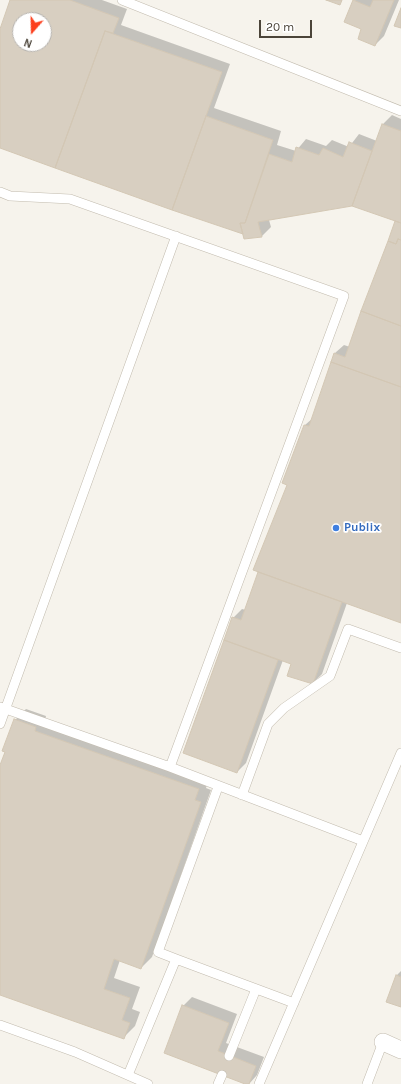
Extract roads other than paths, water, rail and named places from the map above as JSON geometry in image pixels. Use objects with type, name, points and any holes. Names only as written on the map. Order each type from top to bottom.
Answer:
[{"type":"street","points":[[382,1042],[401,1050]]},
{"type":"lane","points":[[122,0],[401,111]]},
{"type":"lane","points":[[0,192],[10,196],[70,198],[344,296],[170,767]]},
{"type":"lane","points":[[0,724],[3,708],[176,236]]},
{"type":"lane","points":[[242,795],[268,724],[284,708],[330,676],[348,629],[401,648]]},
{"type":"lane","points":[[3,708],[170,767],[363,841]]},
{"type":"lane","points":[[259,1084],[401,753]]},
{"type":"lane","points":[[218,786],[158,952],[294,1002]]},
{"type":"lane","points":[[128,1076],[176,959]]},
{"type":"lane","points":[[229,1056],[256,989]]},
{"type":"lane","points":[[0,1025],[75,1052],[148,1084]]},
{"type":"lane","points":[[367,1084],[382,1042]]},
{"type":"lane","points":[[218,1084],[222,1075]]},
{"type":"place","name":"Publix","points":[[336,528]]}]
